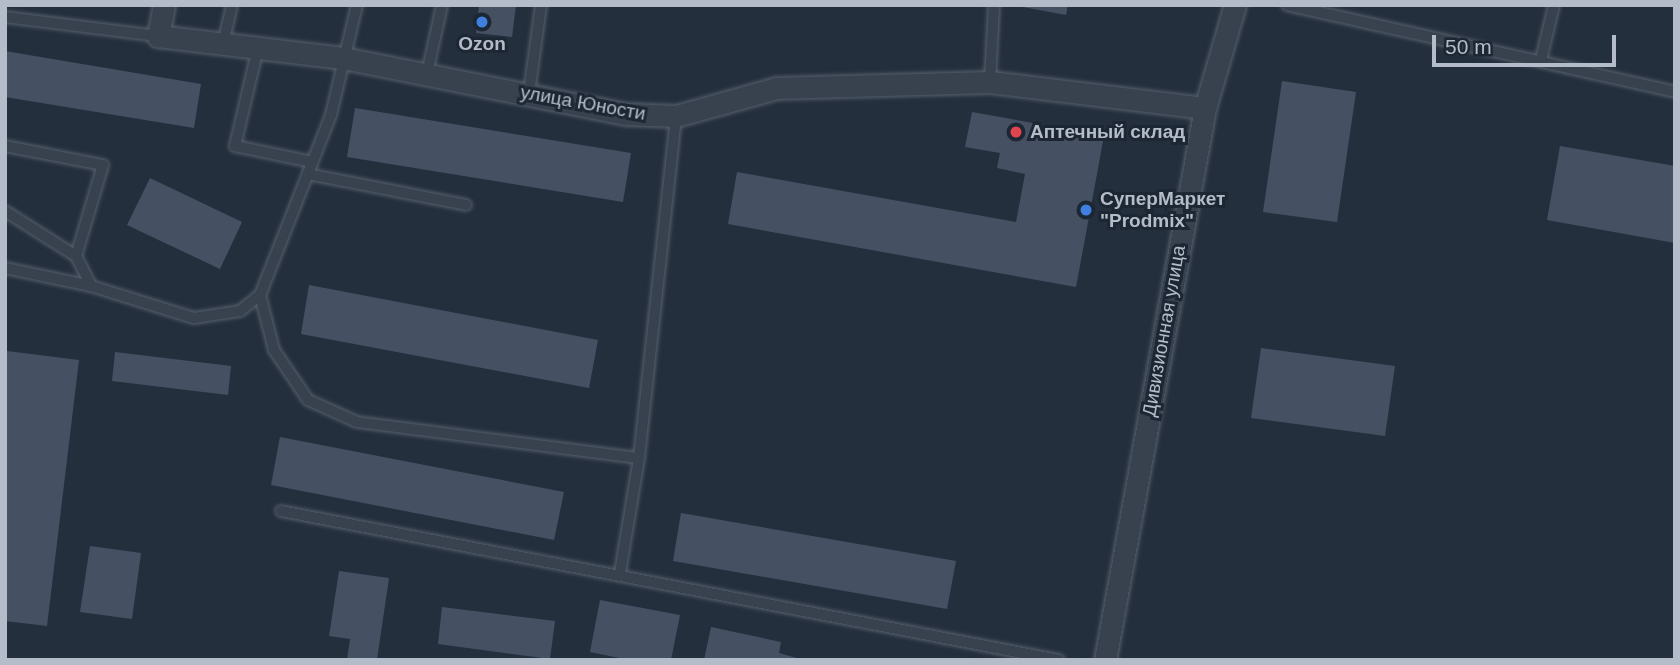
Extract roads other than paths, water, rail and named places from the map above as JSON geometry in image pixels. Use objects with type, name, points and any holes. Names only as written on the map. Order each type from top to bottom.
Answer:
[{"type":"street","points":[[158,36],[164,5]]},
{"type":"street","name":"Дивизионная улица","points":[[1105,660],[1205,108],[1235,5]]},
{"type":"street","name":"улица Юности","points":[[158,36],[343,58],[426,78],[529,93],[625,114],[676,116],[776,88],[990,82],[1205,108]]},
{"type":"lane","points":[[223,44],[232,5]]},
{"type":"lane","points":[[5,268],[91,286],[194,318],[240,312],[260,295],[331,115],[358,5]]},
{"type":"lane","points":[[426,78],[442,5]]},
{"type":"lane","points":[[529,93],[541,5]]},
{"type":"lane","points":[[990,82],[994,5]]},
{"type":"lane","points":[[1287,5],[1675,92]]},
{"type":"lane","points":[[1541,60],[1555,5]]},
{"type":"lane","points":[[5,17],[158,36]]},
{"type":"lane","points":[[258,48],[235,146],[312,162]]},
{"type":"lane","points":[[620,573],[639,458],[676,116]]},
{"type":"lane","points":[[5,146],[103,165],[76,256]]},
{"type":"lane","points":[[308,173],[466,205]]},
{"type":"lane","points":[[5,211],[76,256],[91,286]]},
{"type":"lane","points":[[260,295],[274,350],[308,400],[357,422],[639,458]]},
{"type":"lane","points":[[281,511],[620,573],[1059,660]]},
{"type":"place","name":"Ozon","points":[[482,22]]},
{"type":"place","name":"Аптечный склад","points":[[1016,132]]},
{"type":"place","name":"СуперМаркет \"Prodmix\"","points":[[1086,210]]}]
